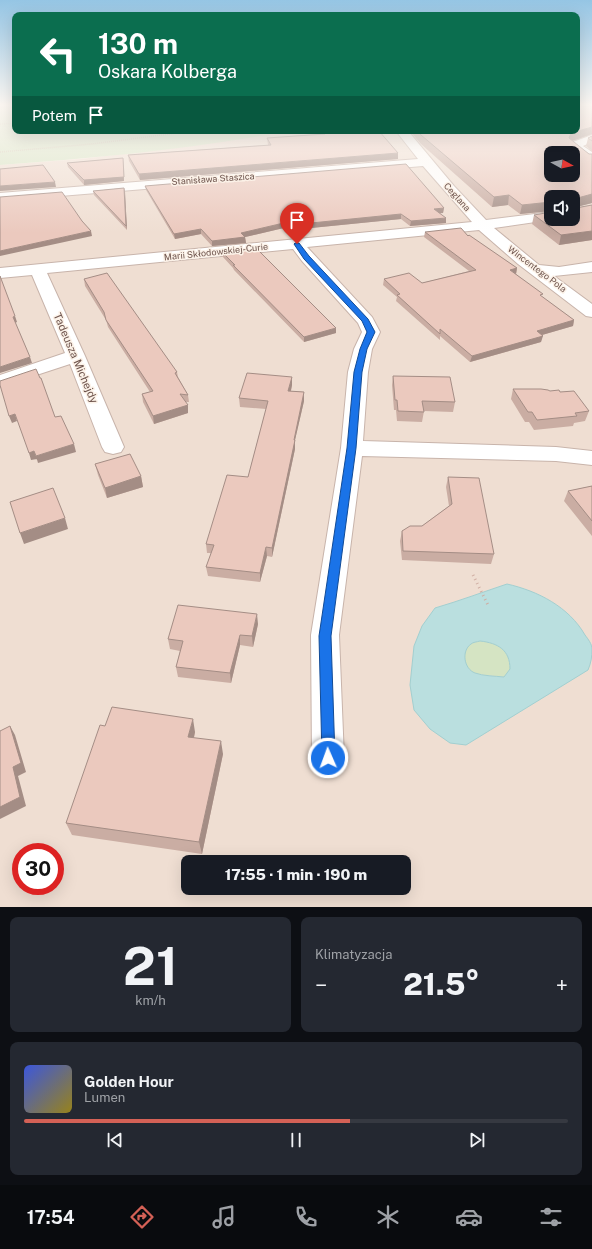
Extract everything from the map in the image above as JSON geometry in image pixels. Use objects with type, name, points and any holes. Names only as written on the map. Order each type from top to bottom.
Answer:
[{"type":"street","name":"Ceglana","points":[[416,148],[483,225]]},
{"type":"street","points":[[579,148],[592,158]]},
{"type":"street","name":"Stanisława Staszica","points":[[0,198],[427,162]]},
{"type":"street","name":"Marii Skłodowskiej-Curie","points":[[0,273],[483,225],[544,217]]},
{"type":"street","name":"Wincentego Pola","points":[[483,225],[502,243],[592,312]]},
{"type":"street","points":[[297,244],[306,258],[366,321],[371,332],[364,349],[358,372],[352,448],[325,636],[328,758]]},
{"type":"street","points":[[537,270],[559,272],[592,267]]},
{"type":"street","name":"Tadeusza Michejdy","points":[[38,270],[76,356],[113,447]]},
{"type":"street","points":[[559,272],[592,298]]},
{"type":"street","points":[[0,381],[76,356]]},
{"type":"street","points":[[352,448],[556,454],[592,458]]},
{"type":"path","points":[[0,152],[42,148]]},
{"type":"path","points":[[473,575],[489,607]]},
{"type":"shaded area","points":[[167,148],[544,148],[544,182],[580,182],[580,148],[592,148],[592,907],[0,907],[0,165],[82,159]]},
{"type":"green space","points":[[0,148],[177,148],[72,159],[0,165]]},
{"type":"green space","points":[[480,641],[497,646],[505,652],[508,657],[510,669],[504,677],[478,674],[468,668],[465,660],[466,651],[472,643]]},
{"type":"water","points":[[507,584],[541,596],[561,608],[570,616],[591,643],[592,652],[590,665],[588,670],[466,745],[450,743],[430,729],[414,710],[410,685],[414,646],[422,626],[435,608]],"holes":[[[474,642],[486,642],[502,649],[508,657],[510,669],[504,677],[475,673],[468,668],[465,660],[468,647]]]},
{"type":"building","points":[[223,148],[394,148],[398,153],[139,174],[128,155]]},
{"type":"building","points":[[437,148],[544,148],[544,182],[580,182],[580,148],[589,154],[592,154],[592,194],[580,197],[580,190],[544,190],[544,203],[522,205],[509,195],[494,197]]},
{"type":"building","points":[[123,158],[124,177],[84,180],[67,163]]},
{"type":"building","points":[[406,164],[444,208],[434,209],[446,218],[411,221],[401,214],[311,223],[305,218],[241,233],[245,237],[212,241],[201,229],[174,234],[145,186]]},
{"type":"building","points":[[43,165],[55,182],[0,186],[0,169]]},
{"type":"building","points":[[124,188],[126,226],[93,191]]},
{"type":"building","points":[[62,192],[82,221],[91,231],[0,251],[0,197]]},
{"type":"building","points":[[592,205],[592,231],[561,235],[549,226],[580,226],[580,207]]},
{"type":"building","points":[[544,213],[544,222],[534,215]]},
{"type":"building","points":[[461,228],[468,236],[469,235],[517,268],[510,270],[543,294],[540,295],[574,320],[537,331],[543,336],[472,356],[440,329],[440,334],[397,295],[400,294],[384,279],[409,273],[422,283],[476,270],[425,232]]},
{"type":"building","points":[[257,249],[336,328],[304,337],[223,253]]},
{"type":"building","points":[[107,273],[177,372],[175,373],[188,395],[180,394],[188,405],[153,416],[142,394],[153,391],[106,320],[104,312],[84,279]]},
{"type":"building","points":[[0,276],[15,316],[13,317],[30,357],[0,367]]},
{"type":"building","points":[[36,369],[41,378],[55,417],[61,416],[74,444],[36,456],[34,451],[29,453],[15,414],[9,416],[0,381]]},
{"type":"building","points":[[247,373],[292,377],[288,391],[304,392],[272,548],[266,547],[260,573],[206,567],[214,545],[206,544],[227,475],[248,477],[268,401],[239,398]]},
{"type":"building","points":[[393,376],[450,377],[455,402],[422,401],[424,412],[398,411],[397,400],[395,400]]},
{"type":"building","points":[[513,389],[559,390],[560,392],[574,391],[589,411],[575,413],[577,416],[537,420],[532,412],[528,412]]},
{"type":"building","points":[[130,454],[141,476],[105,488],[95,464]]},
{"type":"building","points":[[448,477],[479,478],[494,554],[403,551],[402,531],[410,526],[422,526],[452,504]]},
{"type":"building","points":[[592,486],[592,521],[568,491]]},
{"type":"building","points":[[53,488],[65,518],[20,533],[10,502]]},
{"type":"building","points":[[178,605],[257,614],[252,636],[240,635],[230,673],[176,667],[183,641],[168,639]]},
{"type":"building","points":[[112,707],[193,719],[188,737],[221,741],[199,842],[66,823],[100,725],[105,726]]},
{"type":"building","points":[[10,726],[21,763],[13,767],[20,797],[0,807],[0,731]]},
{"type":"route","points":[[297,244],[306,258],[366,321],[371,332],[364,349],[358,372],[352,448],[325,636],[328,758]]}]
